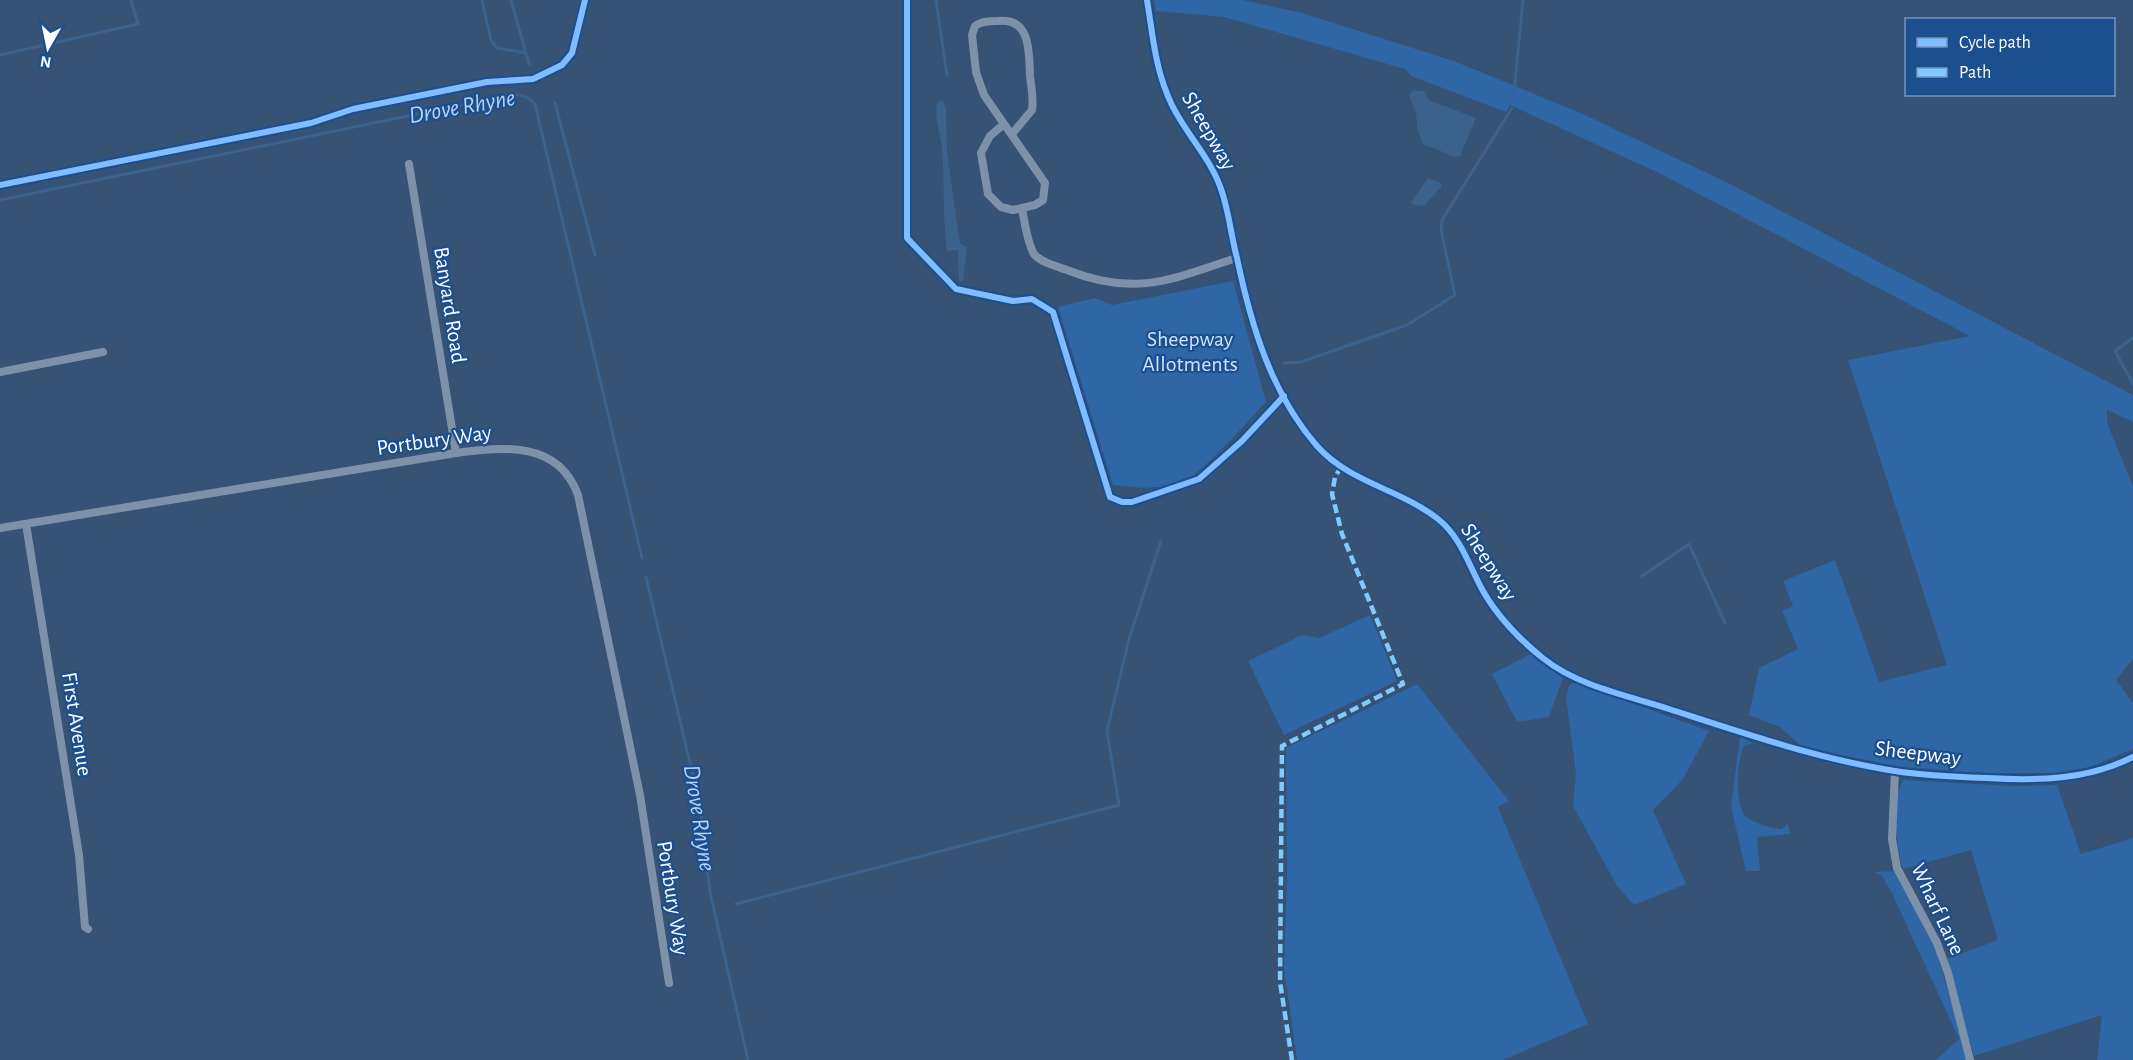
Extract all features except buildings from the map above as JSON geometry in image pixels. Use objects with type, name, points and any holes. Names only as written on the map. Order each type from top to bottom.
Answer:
[{"type":"street","name":"Sheepway","points":[[1147,0],[1158,73],[1172,107],[1212,170],[1222,191],[1248,308],[1264,358],[1284,396],[1317,445],[1341,467],[1424,510],[1447,527],[1457,539],[1485,595],[1508,624],[1546,661],[1568,674],[1610,690],[1748,735],[1808,753],[1895,771],[2003,779],[2052,778],[2078,776],[2106,769],[2133,757]]},
{"type":"street","points":[[1004,124],[990,136],[981,153],[985,187],[991,199],[1001,207],[1022,209],[1043,200],[1045,183],[984,95],[978,79],[972,35],[975,26],[981,22],[1014,22],[1023,30],[1028,41],[1032,110],[1012,134]]},
{"type":"street","name":"Banyard Road","points":[[409,164],[456,453]]},
{"type":"street","points":[[1022,209],[1031,246],[1038,257],[1088,279],[1131,286],[1164,282],[1236,258]]},
{"type":"street","points":[[0,372],[103,352]]},
{"type":"street","name":"Portbury Way","points":[[0,528],[456,453],[503,447],[542,454],[560,467],[573,481],[640,795],[669,983]]},
{"type":"street","name":"First Avenue","points":[[26,524],[79,855],[85,927],[88,929]]},
{"type":"street","name":"Wharf Lane","points":[[1895,771],[1892,839],[1897,867],[1937,943],[1948,973],[1970,1060]]},
{"type":"green space","points":[[1154,0],[1243,0],[1302,13],[1454,61],[1583,114],[1728,183],[2133,395],[2133,422],[2107,410],[2107,423],[2133,486],[2133,659],[2116,680],[2133,703],[2133,749],[2090,767],[2054,773],[1985,773],[1901,767],[1802,747],[1780,727],[1749,715],[1759,668],[1798,649],[1782,611],[1793,606],[1783,581],[1835,560],[1879,682],[1947,665],[1848,360],[1970,336],[1659,173],[1510,105],[1506,112],[1411,76],[1405,69],[1224,17],[1156,11]]},
{"type":"green space","name":"Sheepway Allotments","points":[[1233,281],[1266,402],[1213,458],[1182,482],[1156,487],[1113,485],[1058,307],[1095,298],[1112,305]]},
{"type":"green space","points":[[1370,615],[1397,681],[1284,735],[1248,661],[1302,635],[1319,638]]},
{"type":"green space","points":[[1531,654],[1563,678],[1549,717],[1517,722],[1492,674]]},
{"type":"green space","points":[[1573,682],[1709,731],[1683,779],[1653,810],[1686,884],[1634,905],[1617,886],[1573,806],[1576,774],[1566,697],[1569,686]]},
{"type":"green space","points":[[1417,684],[1509,801],[1498,807],[1588,1024],[1503,1060],[1297,1060],[1284,968],[1287,879],[1286,748]]},
{"type":"green space","points":[[1740,737],[1753,743],[1744,746],[1738,771],[1739,799],[1744,815],[1757,823],[1782,829],[1788,823],[1790,834],[1757,837],[1760,871],[1746,871],[1731,807]]},
{"type":"green space","points":[[1904,780],[2012,786],[2057,785],[2081,854],[2133,838],[2133,1060],[2097,1060],[2102,1015],[1974,1056],[1946,959],[1998,940],[1971,850],[1903,869],[1897,836],[1896,811],[1899,788]]},
{"type":"green space","points":[[1894,871],[1936,950],[1968,1060],[1936,1060],[1959,1039],[1891,891],[1882,876],[1874,872]]},
{"type":"shaded area","points":[[1412,91],[1424,91],[1429,100],[1476,118],[1460,156],[1455,157],[1423,144],[1417,129],[1416,112],[1409,96]]},
{"type":"shaded area","points":[[938,101],[943,101],[946,109],[947,152],[960,244],[967,247],[963,282],[959,281],[958,250],[947,251],[942,147],[937,118]]},
{"type":"shaded area","points":[[1428,178],[1441,183],[1441,187],[1424,206],[1414,205],[1411,202]]},
{"type":"waterway","points":[[0,55],[138,24],[131,0]]},
{"type":"waterway","points":[[482,0],[491,40],[497,48],[526,53]]},
{"type":"waterway","points":[[511,0],[529,64]]},
{"type":"waterway","points":[[936,0],[947,75]]},
{"type":"waterway","points":[[1514,92],[1523,0]]},
{"type":"waterway","name":"Drove Rhyne","points":[[0,200],[500,97],[515,95],[527,97],[535,104],[642,558]]},
{"type":"waterway","points":[[555,103],[595,255]]},
{"type":"waterway","points":[[1284,363],[1301,362],[1407,325],[1455,295],[1441,230],[1442,220],[1512,108]]},
{"type":"waterway","points":[[2133,338],[2115,351],[2133,384]]},
{"type":"waterway","points":[[736,904],[1119,805],[1107,731],[1129,639],[1161,541]]},
{"type":"waterway","points":[[1642,576],[1689,544],[1725,623]]},
{"type":"waterway","name":"Drove Rhyne","points":[[646,577],[700,805],[710,892],[748,1060]]},
{"type":"marked path","points":[[1292,1060],[1280,982],[1282,746],[1403,684],[1342,534],[1332,494],[1335,477],[1341,467]]},
{"type":"cycle path","points":[[0,185],[311,123],[353,109],[487,82],[533,79],[562,65],[572,53],[585,0]]},
{"type":"cycle path","points":[[907,0],[907,238],[956,289],[1013,301],[1032,299],[1053,312],[1110,497],[1122,502],[1132,502],[1199,479],[1242,441],[1284,396]]},
{"type":"cycle path","points":[[1147,0],[1161,78],[1171,103],[1211,166],[1221,189],[1256,333],[1287,404],[1317,446],[1330,459],[1344,469],[1408,500],[1446,526],[1459,543],[1495,610],[1518,636],[1544,659],[1572,676],[1621,695],[1809,752],[1895,771],[1953,777],[2043,779],[2080,775],[2116,765],[2133,757]]}]
